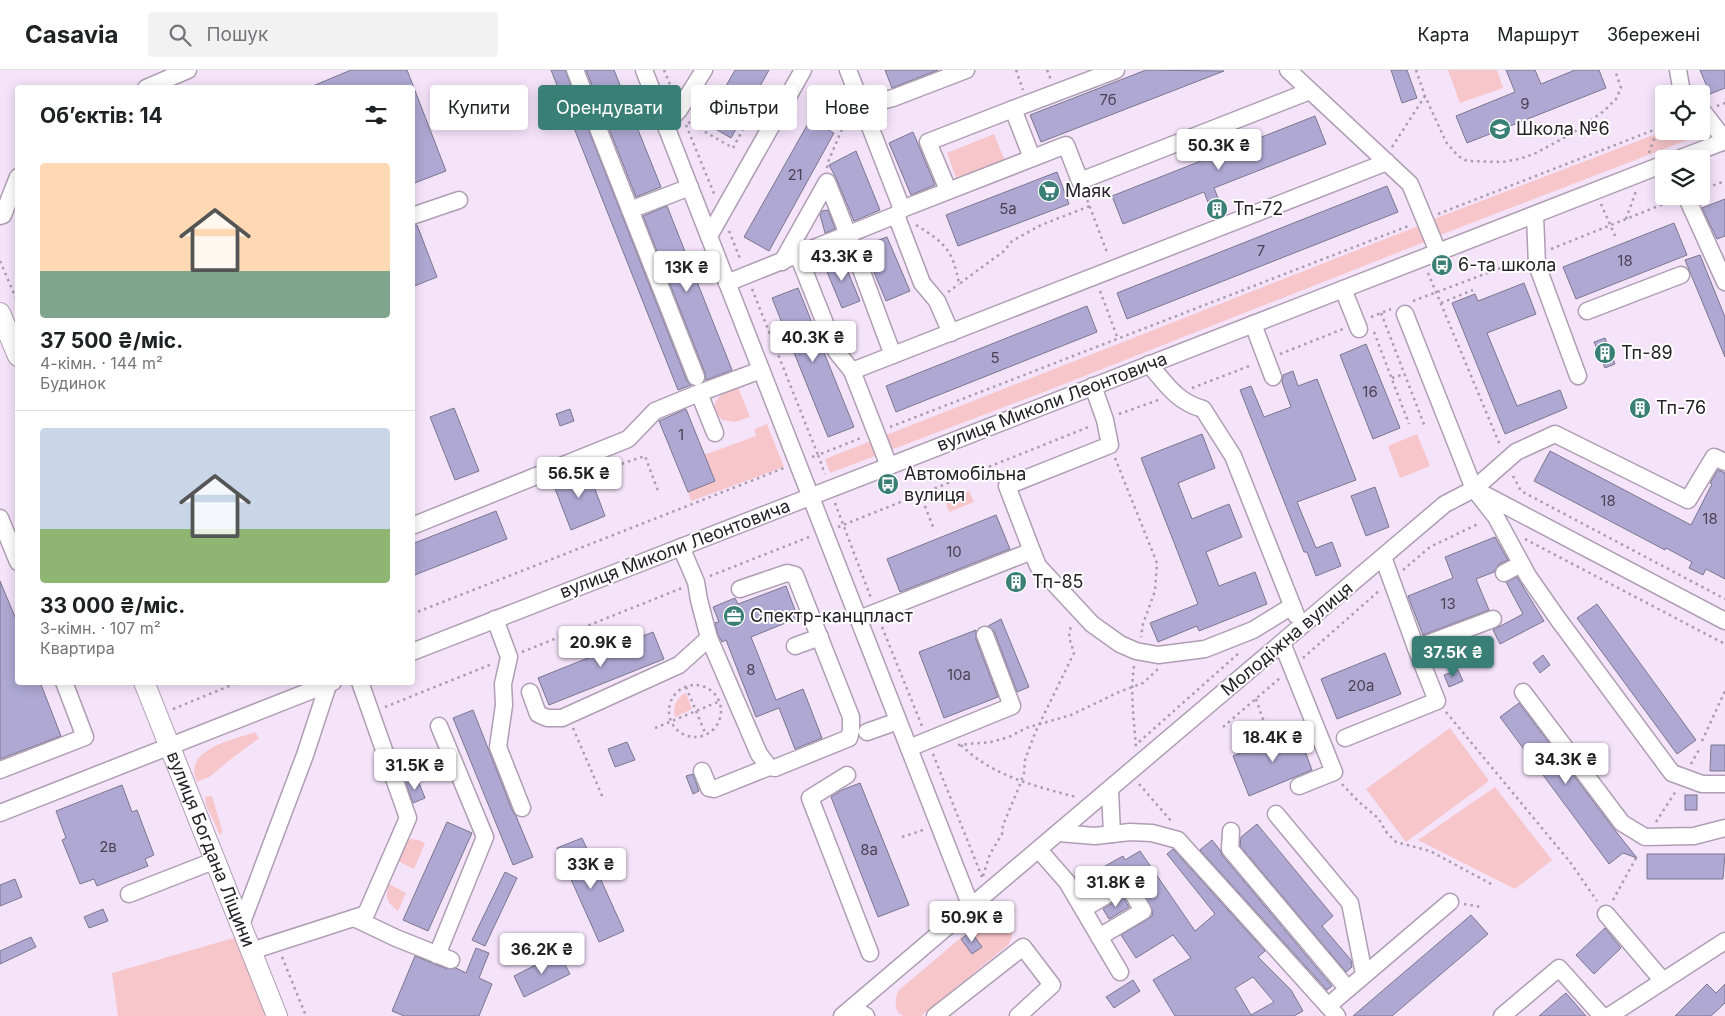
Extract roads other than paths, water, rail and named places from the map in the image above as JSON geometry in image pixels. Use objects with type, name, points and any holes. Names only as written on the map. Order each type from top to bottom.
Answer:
[{"type":"main road","points":[[0,313],[15,349]]},
{"type":"main road","name":"вулиця Богдана Ліщини","points":[[145,685],[277,1016]]},
{"type":"street","points":[[153,85],[188,70]]},
{"type":"street","points":[[575,70],[696,377]]},
{"type":"street","points":[[644,70],[650,85]]},
{"type":"street","points":[[681,107],[704,70]]},
{"type":"street","points":[[709,236],[803,70]]},
{"type":"street","points":[[848,70],[854,85]]},
{"type":"street","points":[[887,98],[893,98],[966,70]]},
{"type":"street","points":[[948,190],[928,142],[1116,70]]},
{"type":"street","points":[[1288,70],[1410,184],[1438,252]]},
{"type":"street","points":[[1678,70],[1681,85]]},
{"type":"street","points":[[727,283],[849,234],[948,190],[1066,145],[1080,181],[1310,92]]},
{"type":"street","points":[[1021,106],[1032,158]]},
{"type":"street","points":[[1700,150],[1725,140],[1710,121]]},
{"type":"street","points":[[667,130],[972,907]]},
{"type":"street","points":[[870,130],[922,283],[937,300],[951,333]]},
{"type":"street","points":[[852,371],[1114,269],[1384,160]]},
{"type":"street","name":"вулиця Миколи Леонтовича","points":[[415,651],[1655,168]]},
{"type":"street","points":[[782,262],[828,182],[849,234],[870,297],[894,355]]},
{"type":"street","points":[[7,214],[15,187]]},
{"type":"street","points":[[630,210],[690,187]]},
{"type":"street","points":[[415,215],[459,200]]},
{"type":"street","points":[[1686,205],[1725,282]]},
{"type":"street","points":[[1535,215],[1536,255],[1539,271],[1578,376]]},
{"type":"street","points":[[798,255],[836,350],[852,371],[889,466]]},
{"type":"street","points":[[1587,311],[1681,274]]},
{"type":"street","points":[[1343,289],[1361,328]]},
{"type":"street","points":[[1404,307],[1474,489],[1496,517],[1528,576],[1672,773],[1702,784],[1725,784]]},
{"type":"street","points":[[1253,324],[1273,377]]},
{"type":"street","points":[[1149,364],[1175,394],[1190,405],[1203,409],[1233,456],[1292,606],[1302,626]]},
{"type":"street","points":[[415,525],[628,440],[655,411],[761,370]]},
{"type":"street","points":[[1093,386],[1110,445],[1007,486],[1038,566],[1075,607],[1092,624],[1120,644],[1136,651],[1158,655],[1205,649],[1229,641],[1253,630],[1292,606]]},
{"type":"street","points":[[699,393],[715,433]]},
{"type":"street","name":"Молодіжна вулиця","points":[[853,1013],[972,907],[1059,833],[1083,803],[1110,790],[1445,504],[1474,489],[1516,452],[1555,434],[1688,500],[1714,457],[1725,462]]},
{"type":"street","points":[[1474,489],[1725,621]]},
{"type":"street","points":[[0,518],[15,555]]},
{"type":"street","points":[[681,547],[696,582],[699,600],[726,698],[759,754],[770,767]]},
{"type":"street","points":[[859,619],[1032,551]]},
{"type":"street","points":[[1345,738],[1437,701],[1383,557]]},
{"type":"street","points":[[1504,573],[1521,564]]},
{"type":"street","points":[[702,771],[709,788],[714,789],[770,767],[775,768],[849,738],[851,730],[851,717],[795,575],[787,573],[740,590]]},
{"type":"street","points":[[495,619],[509,657],[503,684],[504,705],[498,747],[522,808]]},
{"type":"street","points":[[1416,648],[1494,619]]},
{"type":"street","points":[[909,748],[1012,706],[985,635]]},
{"type":"street","points":[[796,646],[820,637]]},
{"type":"street","points":[[530,692],[538,714],[547,718],[562,718],[679,666],[709,638]]},
{"type":"street","points":[[1282,643],[1334,772],[1299,786]]},
{"type":"street","points":[[0,770],[85,737],[65,685]]},
{"type":"street","points":[[0,813],[327,685]]},
{"type":"street","points":[[241,925],[330,685]]},
{"type":"street","points":[[251,951],[366,914],[408,818],[361,685]]},
{"type":"street","points":[[1522,692],[1622,822],[1645,837],[1694,836],[1725,828]]},
{"type":"street","points":[[867,732],[898,721]]},
{"type":"street","points":[[354,918],[396,938],[444,957],[486,836],[438,726]]},
{"type":"street","points":[[847,776],[810,798],[870,953]]},
{"type":"street","points":[[1110,790],[1112,834]]},
{"type":"street","points":[[1276,814],[1350,903],[1364,974]]},
{"type":"street","points":[[1231,831],[1230,849],[1347,988]]},
{"type":"street","points":[[1059,833],[1096,836],[1130,832],[1152,833],[1178,840],[1332,1011],[1347,988],[1450,902]]},
{"type":"street","points":[[1039,850],[1067,882],[1120,972]]},
{"type":"street","points":[[130,894],[216,860]]},
{"type":"street","points":[[1083,909],[1127,883],[1143,911],[1099,936]]},
{"type":"street","points":[[1606,914],[1663,981]]},
{"type":"street","points":[[1609,1016],[1725,941]]},
{"type":"street","points":[[935,1016],[1023,947],[1052,985],[1018,1016]]},
{"type":"street","points":[[1502,1016],[1559,968],[1602,1016]]},
{"type":"place","name":"Школа №6","points":[[1500,129]]},
{"type":"place","name":"Маяк","points":[[1049,191]]},
{"type":"place","name":"Тп-72","points":[[1217,209]]},
{"type":"place","name":"6-та школа","points":[[1442,265]]},
{"type":"place","name":"Тп-89","points":[[1605,353]]},
{"type":"place","name":"Тп-76","points":[[1640,408]]},
{"type":"place","name":"Автомобільна вулиця","points":[[888,484]]},
{"type":"place","name":"Тп-85","points":[[1016,582]]},
{"type":"place","name":"Спектр-канцпласт","points":[[734,616]]}]
